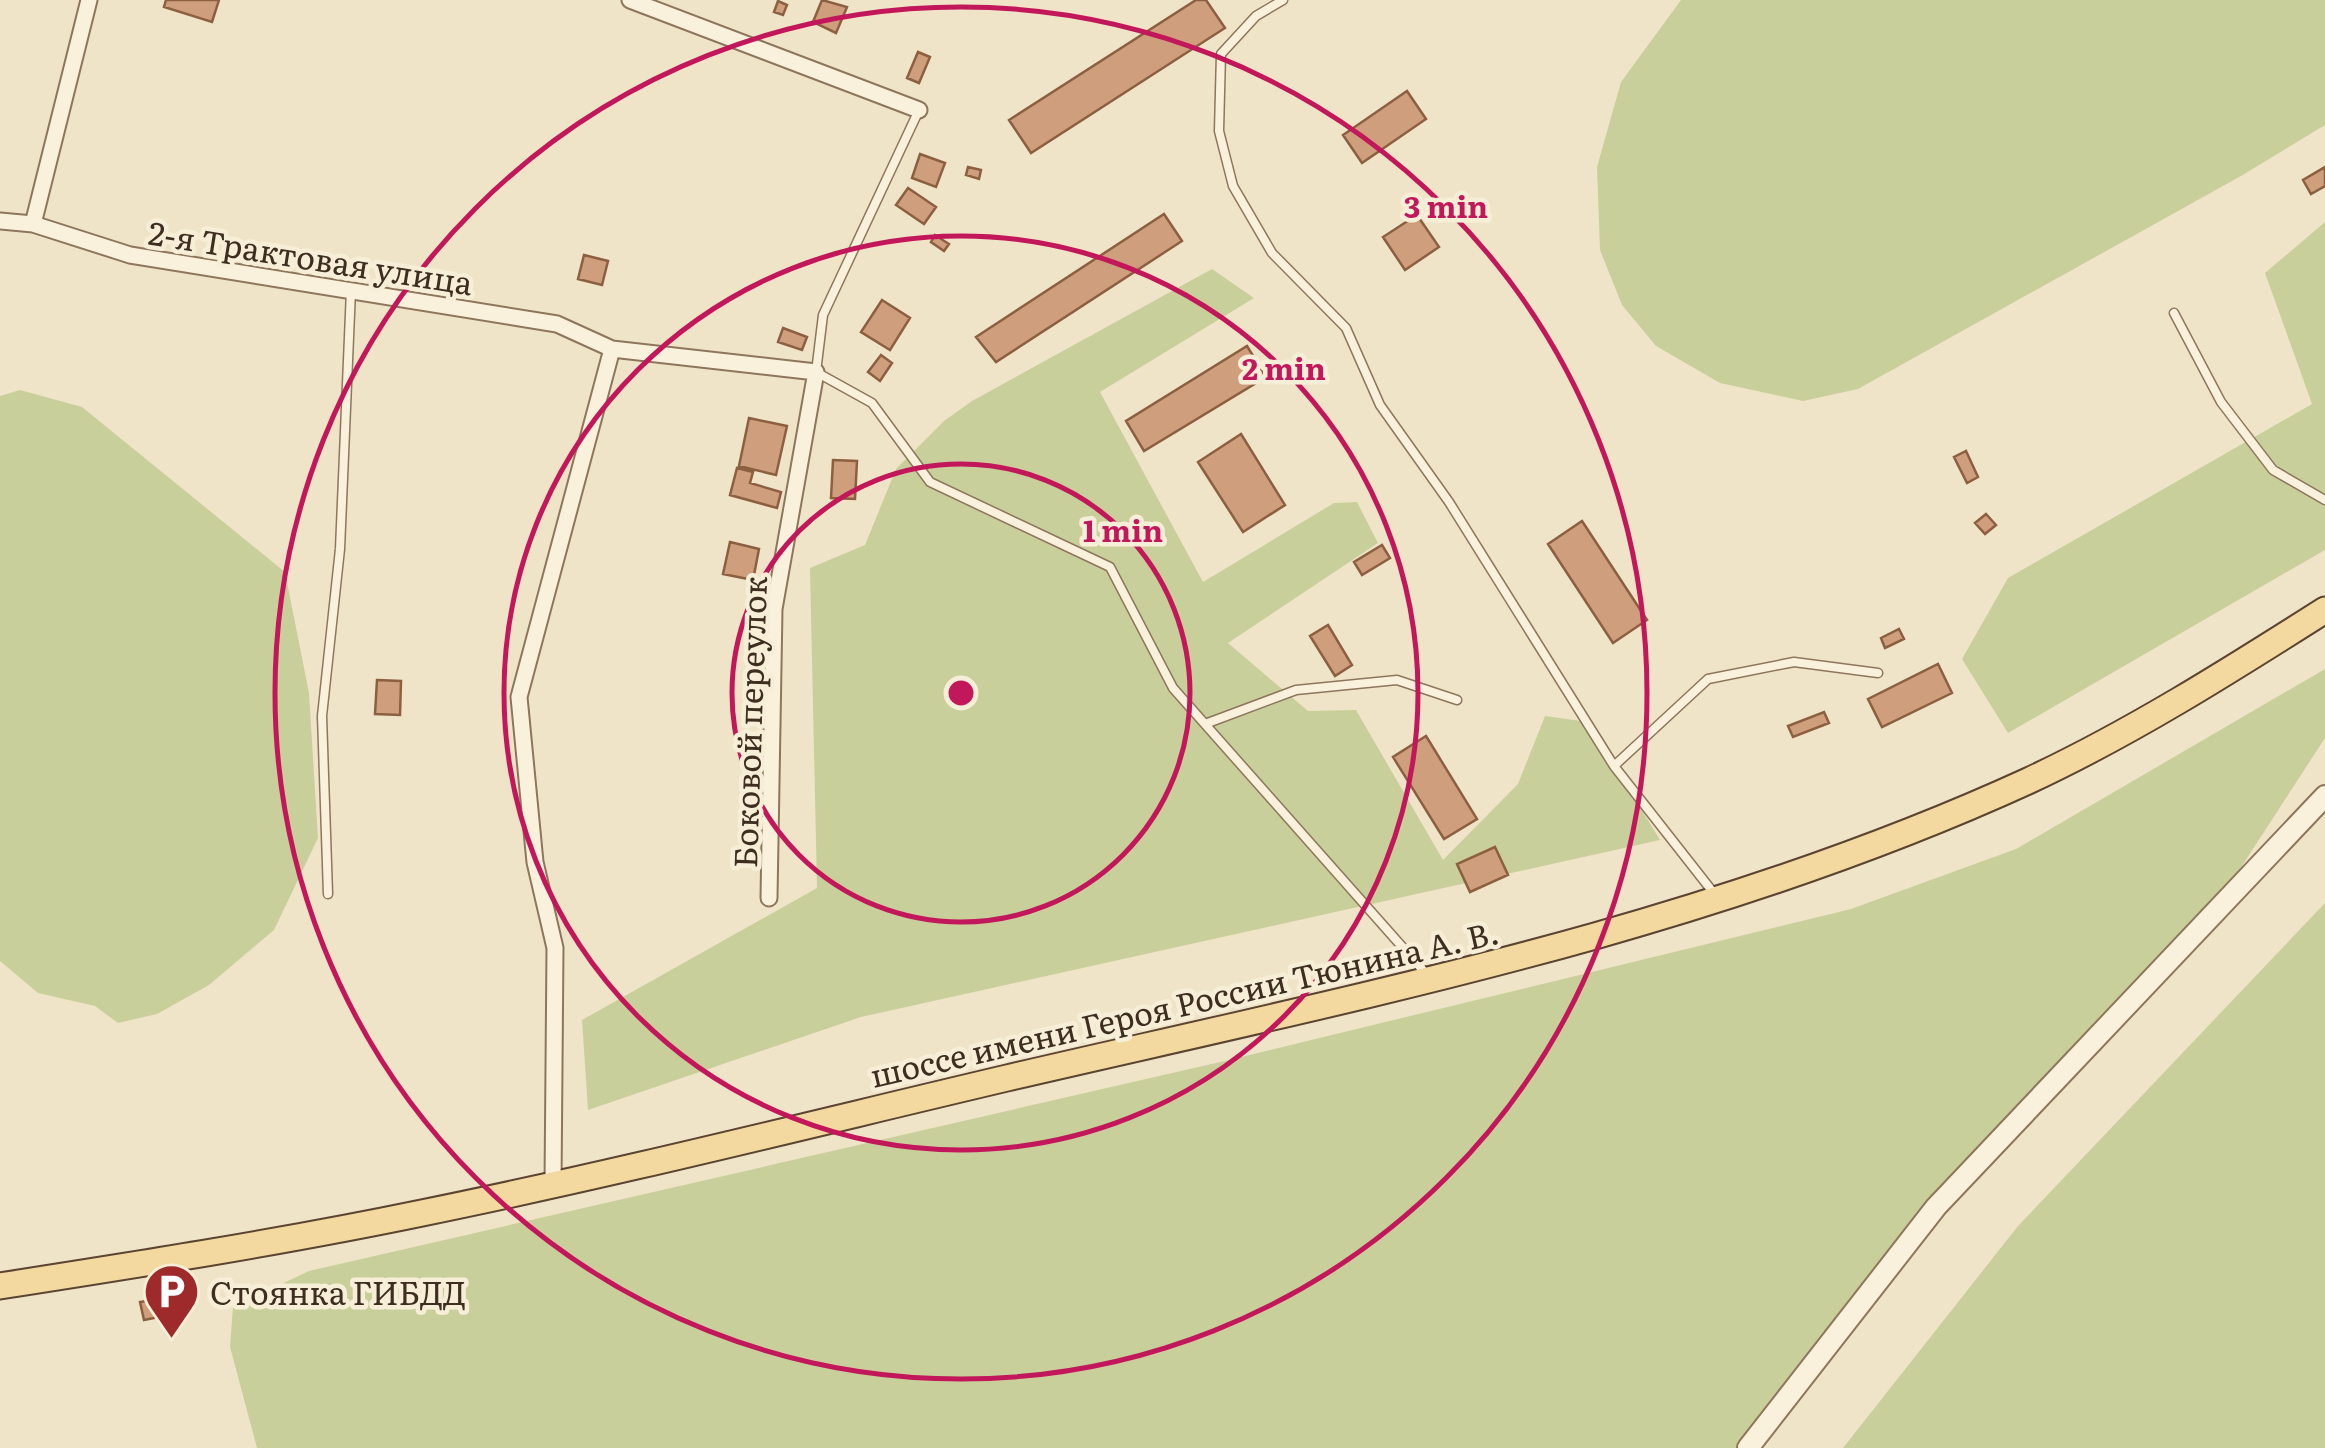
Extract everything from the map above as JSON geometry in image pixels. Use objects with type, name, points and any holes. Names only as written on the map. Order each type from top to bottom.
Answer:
[{"type":"main road","name":"шоссе имени Героя России Тюнина А. В.","points":[[0,1286],[218,1252],[553,1184],[1431,979],[1719,900],[1856,852],[2030,780],[2159,712],[2325,610]]},
{"type":"street","points":[[33,224],[89,0]]},
{"type":"street","points":[[630,0],[920,110]]},
{"type":"street","name":"2-я Трактовая улица","points":[[0,222],[33,224],[130,255],[557,324],[612,348],[816,372]]},
{"type":"street","points":[[553,1184],[554,948],[534,862],[519,697],[612,348]]},
{"type":"street","name":"Боковой переулок","points":[[769,898],[774,608],[816,372]]},
{"type":"street","points":[[1748,1448],[1936,1206],[2325,796]]},
{"type":"lane","points":[[1282,0],[1256,16],[1221,54],[1219,132],[1233,186],[1272,253],[1346,328],[1380,405],[1449,502],[1614,766],[1719,900]]},
{"type":"lane","points":[[920,110],[823,315],[816,372],[872,404],[930,482],[1110,567],[1173,688],[1431,979]]},
{"type":"lane","points":[[328,894],[322,716],[340,549],[351,290]]},
{"type":"lane","points":[[2174,313],[2221,402],[2273,470],[2325,500]]},
{"type":"lane","points":[[1614,766],[1708,678],[1794,662],[1878,673]]},
{"type":"lane","points":[[1205,724],[1296,690],[1313,688],[1398,680],[1457,700]]},
{"type":"green space","points":[[1681,0],[2325,0],[2325,125],[2241,176],[1858,389],[1803,401],[1720,383],[1656,346],[1622,305],[1600,250],[1597,167],[1621,82]]},
{"type":"green space","points":[[2325,222],[2325,550],[2008,733],[1962,659],[2008,578],[2312,404],[2265,273]]},
{"type":"green space","points":[[1212,269],[1254,298],[1100,392],[1203,582],[1334,503],[1357,502],[1378,543],[1228,643],[1308,711],[1356,710],[1443,860],[1518,784],[1545,716],[1588,722],[1660,840],[861,1017],[588,1110],[582,1020],[817,888],[810,568],[865,545],[896,469],[944,421],[972,401]]},
{"type":"green space","points":[[20,390],[82,407],[285,572],[309,693],[318,838],[274,930],[209,985],[157,1014],[118,1023],[95,1006],[38,993],[0,961],[0,396]]},
{"type":"green space","points":[[2325,669],[2325,738],[2223,895],[1928,1204],[1752,1448],[257,1448],[230,1347],[233,1307],[309,1271],[1229,1060],[1851,909],[2016,849]]},
{"type":"green space","points":[[2325,903],[2325,1448],[1843,1448],[2018,1226]]},
{"type":"building","points":[[166,0],[219,0],[212,22],[164,7]]},
{"type":"building","points":[[822,0],[847,7],[836,33],[813,22]]},
{"type":"building","points":[[1196,0],[1206,0],[1225,28],[1031,153],[1009,120]]},
{"type":"building","points":[[778,1],[787,5],[783,15],[774,12]]},
{"type":"building","points":[[918,52],[930,57],[919,83],[907,78]]},
{"type":"building","points":[[1407,91],[1426,119],[1362,163],[1343,135]]},
{"type":"building","points":[[920,154],[945,163],[936,187],[912,178]]},
{"type":"building","points":[[968,167],[981,170],[979,179],[966,175]]},
{"type":"building","points":[[2325,167],[2325,186],[2311,194],[2303,180]]},
{"type":"building","points":[[908,188],[936,207],[924,224],[896,205]]},
{"type":"building","points":[[1164,214],[1182,241],[996,362],[976,337]]},
{"type":"building","points":[[1417,215],[1439,247],[1405,270],[1383,237]]},
{"type":"building","points":[[935,235],[949,244],[944,251],[931,242]]},
{"type":"building","points":[[584,255],[608,261],[602,285],[578,279]]},
{"type":"building","points":[[882,300],[910,318],[890,350],[861,332]]},
{"type":"building","points":[[783,328],[807,337],[802,350],[778,342]]},
{"type":"building","points":[[1247,346],[1266,377],[1144,451],[1126,421]]},
{"type":"building","points":[[881,355],[892,363],[880,381],[868,372]]},
{"type":"building","points":[[749,418],[787,426],[776,475],[739,466]]},
{"type":"building","points":[[1241,434],[1285,505],[1243,532],[1198,462]]},
{"type":"building","points":[[1966,451],[1978,477],[1967,483],[1954,457]]},
{"type":"building","points":[[833,460],[857,461],[855,499],[831,498]]},
{"type":"building","points":[[737,468],[753,472],[750,483],[781,492],[777,508],[730,495]]},
{"type":"building","points":[[1986,514],[1996,525],[1985,534],[1975,523]]},
{"type":"building","points":[[1582,521],[1647,620],[1613,643],[1548,544]]},
{"type":"building","points":[[730,542],[759,549],[753,580],[723,574]]},
{"type":"building","points":[[1382,545],[1390,558],[1362,575],[1354,562]]},
{"type":"building","points":[[1328,625],[1352,665],[1335,676],[1310,636]]},
{"type":"building","points":[[1899,629],[1904,639],[1885,648],[1881,638]]},
{"type":"building","points":[[1938,664],[1952,693],[1882,727],[1868,699]]},
{"type":"building","points":[[377,680],[401,681],[400,715],[375,714]]},
{"type":"building","points":[[1824,712],[1829,723],[1793,737],[1788,726]]},
{"type":"building","points":[[1426,736],[1477,819],[1444,839],[1393,757]]},
{"type":"building","points":[[1495,847],[1508,875],[1470,892],[1457,864]]},
{"type":"building","points":[[160,1299],[164,1316],[144,1320],[140,1302]]},
{"type":"place","name":"Стоянка ГИБДД","points":[[171,1340]]}]
